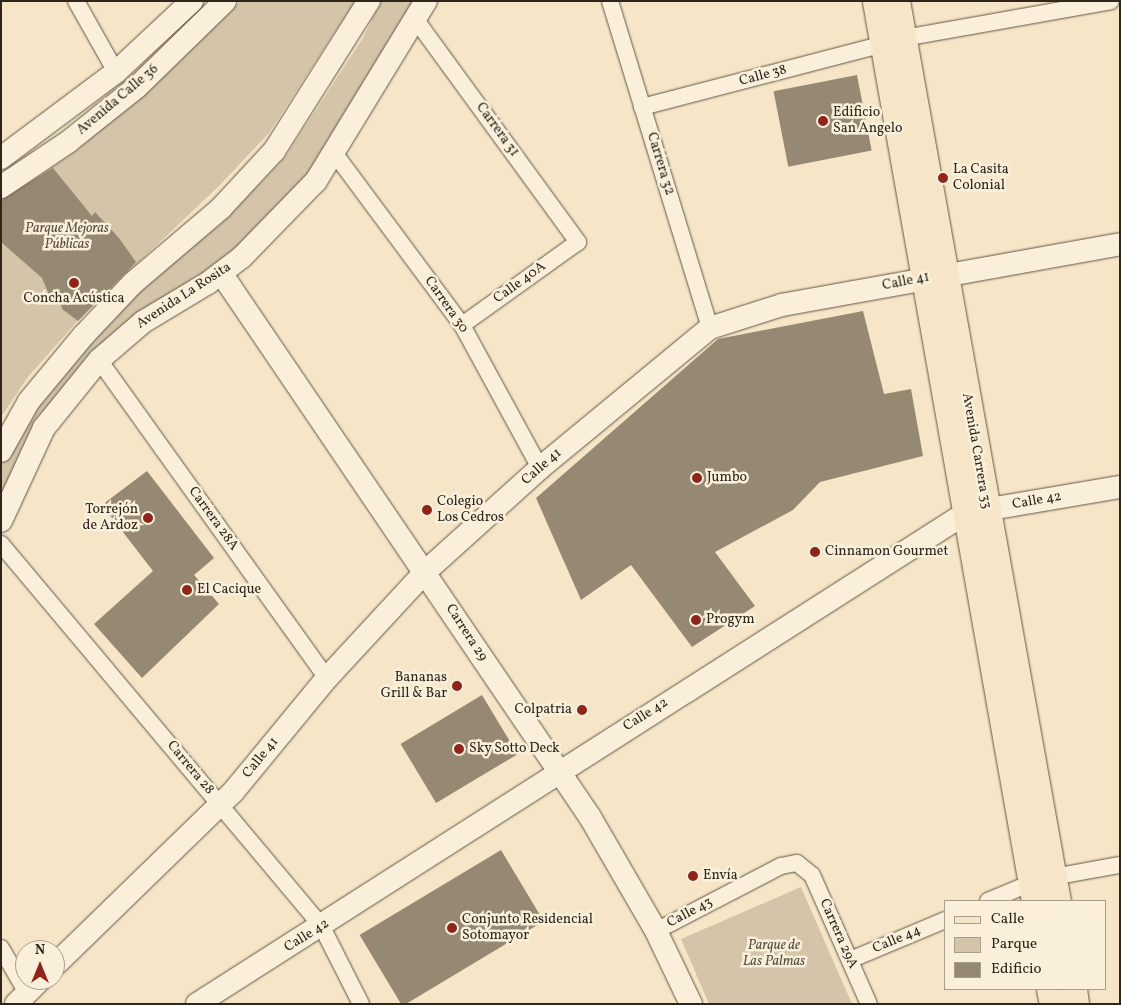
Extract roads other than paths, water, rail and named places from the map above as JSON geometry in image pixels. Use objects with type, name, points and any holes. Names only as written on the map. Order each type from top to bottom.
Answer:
[{"type":"main road","name":"Avenida Carrera 33","points":[[875,1],[893,41],[977,511],[1039,887],[1057,900]]},
{"type":"main road","name":"Avenida Carrera 33","points":[[893,41],[897,1]]},
{"type":"main road","points":[[1049,990],[1052,1004]]},
{"type":"main road","points":[[1074,990],[1076,1004]]},
{"type":"street","points":[[76,1],[116,72]]},
{"type":"street","name":"Avenida Calle 36","points":[[1,158],[116,72],[192,1]]},
{"type":"street","name":"Avenida Calle 36","points":[[1,187],[68,142],[137,87],[225,1]]},
{"type":"street","points":[[1,451],[29,401],[89,330],[147,270],[227,202],[274,151],[370,1]]},
{"type":"street","name":"Carrera 32","points":[[610,1],[710,328]]},
{"type":"street","name":"Calle 38","points":[[642,107],[893,41],[1111,1]]},
{"type":"street","name":"Avenida La Rosita","points":[[1,521],[44,428],[99,360],[143,322],[222,273],[268,234],[316,182],[335,154],[421,10]]},
{"type":"street","name":"Carrera 31","points":[[421,10],[578,242]]},
{"type":"street","name":"Carrera 30","points":[[335,154],[462,325],[540,468]]},
{"type":"street","name":"Calle 40A","points":[[462,325],[578,242]]},
{"type":"street","name":"Calle 41","points":[[65,956],[220,804],[327,678],[426,572],[540,468],[710,328],[782,306],[935,276],[1120,244]]},
{"type":"street","name":"Carrera 29","points":[[222,273],[426,572],[604,841],[656,931],[691,1004]]},
{"type":"street","name":"Carrera 28A","points":[[99,360],[327,678]]},
{"type":"street","name":"Calle 42","points":[[197,1004],[322,927],[558,772],[977,511],[1120,487]]},
{"type":"street","name":"Carrera 28","points":[[1,544],[322,927],[361,1004]]},
{"type":"street","name":"Calle 43","points":[[656,931],[780,866],[796,863],[805,866]]},
{"type":"street","points":[[992,900],[1120,865]]},
{"type":"street","name":"Carrera 29A","points":[[805,866],[869,1004]]},
{"type":"street","name":"Calle 44","points":[[850,960],[944,920]]},
{"type":"street","points":[[1,948],[28,992]]},
{"type":"place","name":"Edificio San Angelo","points":[[823,121]]},
{"type":"place","name":"La Casita Colonial","points":[[943,178]]},
{"type":"place","name":"Concha Acústica","points":[[74,283]]},
{"type":"place","name":"Jumbo","points":[[697,478]]},
{"type":"place","name":"Colegio Los Cedros","points":[[427,510]]},
{"type":"place","name":"Torrejón de Ardoz","points":[[148,518]]},
{"type":"place","name":"Cinnamon Gourmet","points":[[815,552]]},
{"type":"place","name":"El Cacique","points":[[187,590]]},
{"type":"place","name":"Progym","points":[[696,620]]},
{"type":"place","name":"Bananas Grill & Bar","points":[[457,686]]},
{"type":"place","name":"Colpatria","points":[[582,710]]},
{"type":"place","name":"Sky Sotto Deck","points":[[459,749]]},
{"type":"place","name":"Envía","points":[[693,876]]},
{"type":"place","name":"Conjunto Residencial Sotomayor","points":[[452,928]]},
{"type":"park label","name":"Parque Mejoras Públicas","points":[[67,237]]},
{"type":"park label","name":"Parque de Las Palmas","points":[[774,954]]}]
